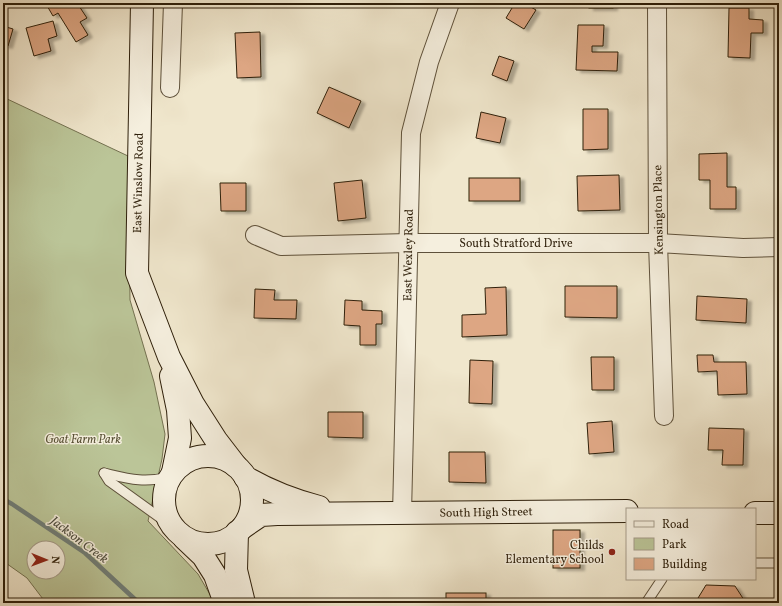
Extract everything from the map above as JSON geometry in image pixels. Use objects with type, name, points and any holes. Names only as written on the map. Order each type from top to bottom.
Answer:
[{"type":"main road","name":"East Winslow Road","points":[[142,3],[137,273],[168,357],[193,404],[216,440],[240,472]]},
{"type":"main road","name":"East Winslow Road","points":[[168,357],[178,410],[180,438],[172,475]]},
{"type":"main road","points":[[178,532],[197,543],[218,543],[228,539],[239,530],[248,518],[252,496],[249,486],[240,472],[226,460],[216,456],[205,456],[194,458],[183,464],[172,475],[166,486],[163,500],[166,514],[178,532],[203,556],[215,575],[225,603]]},
{"type":"main road","name":"South High Street","points":[[240,472],[269,490],[295,501],[345,514]]},
{"type":"main road","name":"South High Street","points":[[239,530],[261,515],[626,512]]},
{"type":"main road","points":[[756,513],[779,513]]},
{"type":"main road","points":[[239,530],[236,570],[244,603]]},
{"type":"street","points":[[170,88],[173,3]]},
{"type":"street","name":"East Wexley Road","points":[[402,514],[409,243],[410,133],[429,62],[450,3]]},
{"type":"street","name":"Kensington Place","points":[[657,3],[658,243],[664,416]]},
{"type":"street","name":"South Stratford Drive","points":[[255,235],[281,246],[409,243],[658,243],[744,248],[779,247]]},
{"type":"lane","points":[[172,475],[154,481],[136,480],[104,473],[109,481],[178,532]]},
{"type":"lane","points":[[756,563],[779,563]]},
{"type":"lane","points":[[646,603],[661,580]]},
{"type":"green space","name":"Goat Farm Park","points":[[3,97],[128,156],[130,300],[154,382],[165,434],[162,459],[148,521],[198,574],[215,603],[46,603],[29,580],[66,580],[66,540],[26,540],[26,577],[3,561]]},
{"type":"building","points":[[77,3],[87,18],[80,22],[88,35],[76,42],[58,13],[53,16],[46,4]]},
{"type":"building","points":[[515,3],[524,3],[536,10],[524,29],[506,18]]},
{"type":"building","points":[[589,3],[613,3],[613,8],[589,8]]},
{"type":"building","points":[[729,8],[749,8],[749,19],[763,20],[763,33],[751,33],[750,58],[728,57]]},
{"type":"building","points":[[53,21],[57,36],[48,39],[51,51],[34,56],[26,28]]},
{"type":"building","points":[[578,25],[604,25],[603,46],[592,46],[592,52],[618,52],[617,71],[576,70]]},
{"type":"building","points":[[3,26],[13,29],[8,46],[3,45]]},
{"type":"building","points":[[260,32],[261,77],[237,78],[235,33]]},
{"type":"building","points":[[499,56],[514,61],[507,81],[492,75]]},
{"type":"building","points":[[329,87],[361,101],[349,128],[317,113]]},
{"type":"building","points":[[583,109],[608,109],[608,149],[583,150]]},
{"type":"building","points":[[481,112],[506,118],[500,143],[476,138]]},
{"type":"building","points":[[727,153],[727,187],[736,187],[736,209],[710,209],[710,180],[699,180],[699,154]]},
{"type":"building","points":[[619,175],[620,210],[578,211],[577,176]]},
{"type":"building","points":[[469,178],[520,178],[520,201],[469,201]]},
{"type":"building","points":[[362,180],[366,218],[338,221],[334,183]]},
{"type":"building","points":[[220,183],[246,183],[246,211],[221,211]]},
{"type":"building","points":[[565,286],[617,286],[617,318],[565,317]]},
{"type":"building","points":[[506,287],[507,335],[462,337],[462,315],[486,314],[485,288]]},
{"type":"building","points":[[255,289],[275,290],[274,300],[297,300],[296,319],[254,318]]},
{"type":"building","points":[[697,296],[747,299],[746,323],[696,320]]},
{"type":"building","points":[[345,300],[362,301],[362,310],[382,311],[382,324],[376,324],[376,345],[360,345],[360,326],[344,325]]},
{"type":"building","points":[[697,355],[713,355],[714,362],[746,362],[747,394],[718,395],[717,371],[698,372]]},
{"type":"building","points":[[591,357],[614,357],[614,390],[592,390]]},
{"type":"building","points":[[470,360],[493,361],[492,404],[469,403]]},
{"type":"building","points":[[328,412],[363,412],[363,438],[328,437]]},
{"type":"building","points":[[612,421],[614,452],[589,454],[587,423]]},
{"type":"building","points":[[709,428],[744,429],[743,465],[722,465],[723,450],[708,450]]},
{"type":"building","points":[[449,452],[485,452],[486,483],[449,482]]},
{"type":"building","points":[[553,530],[580,530],[580,568],[553,568]]},
{"type":"building","points":[[706,585],[735,586],[746,603],[695,603]]},
{"type":"building","points":[[446,593],[486,593],[486,603],[446,603]]},
{"type":"waterway","name":"Jackson Creek","points":[[3,499],[85,553],[139,603]]},
{"type":"place","name":"Childs Elementary School","points":[[612,552]]}]
